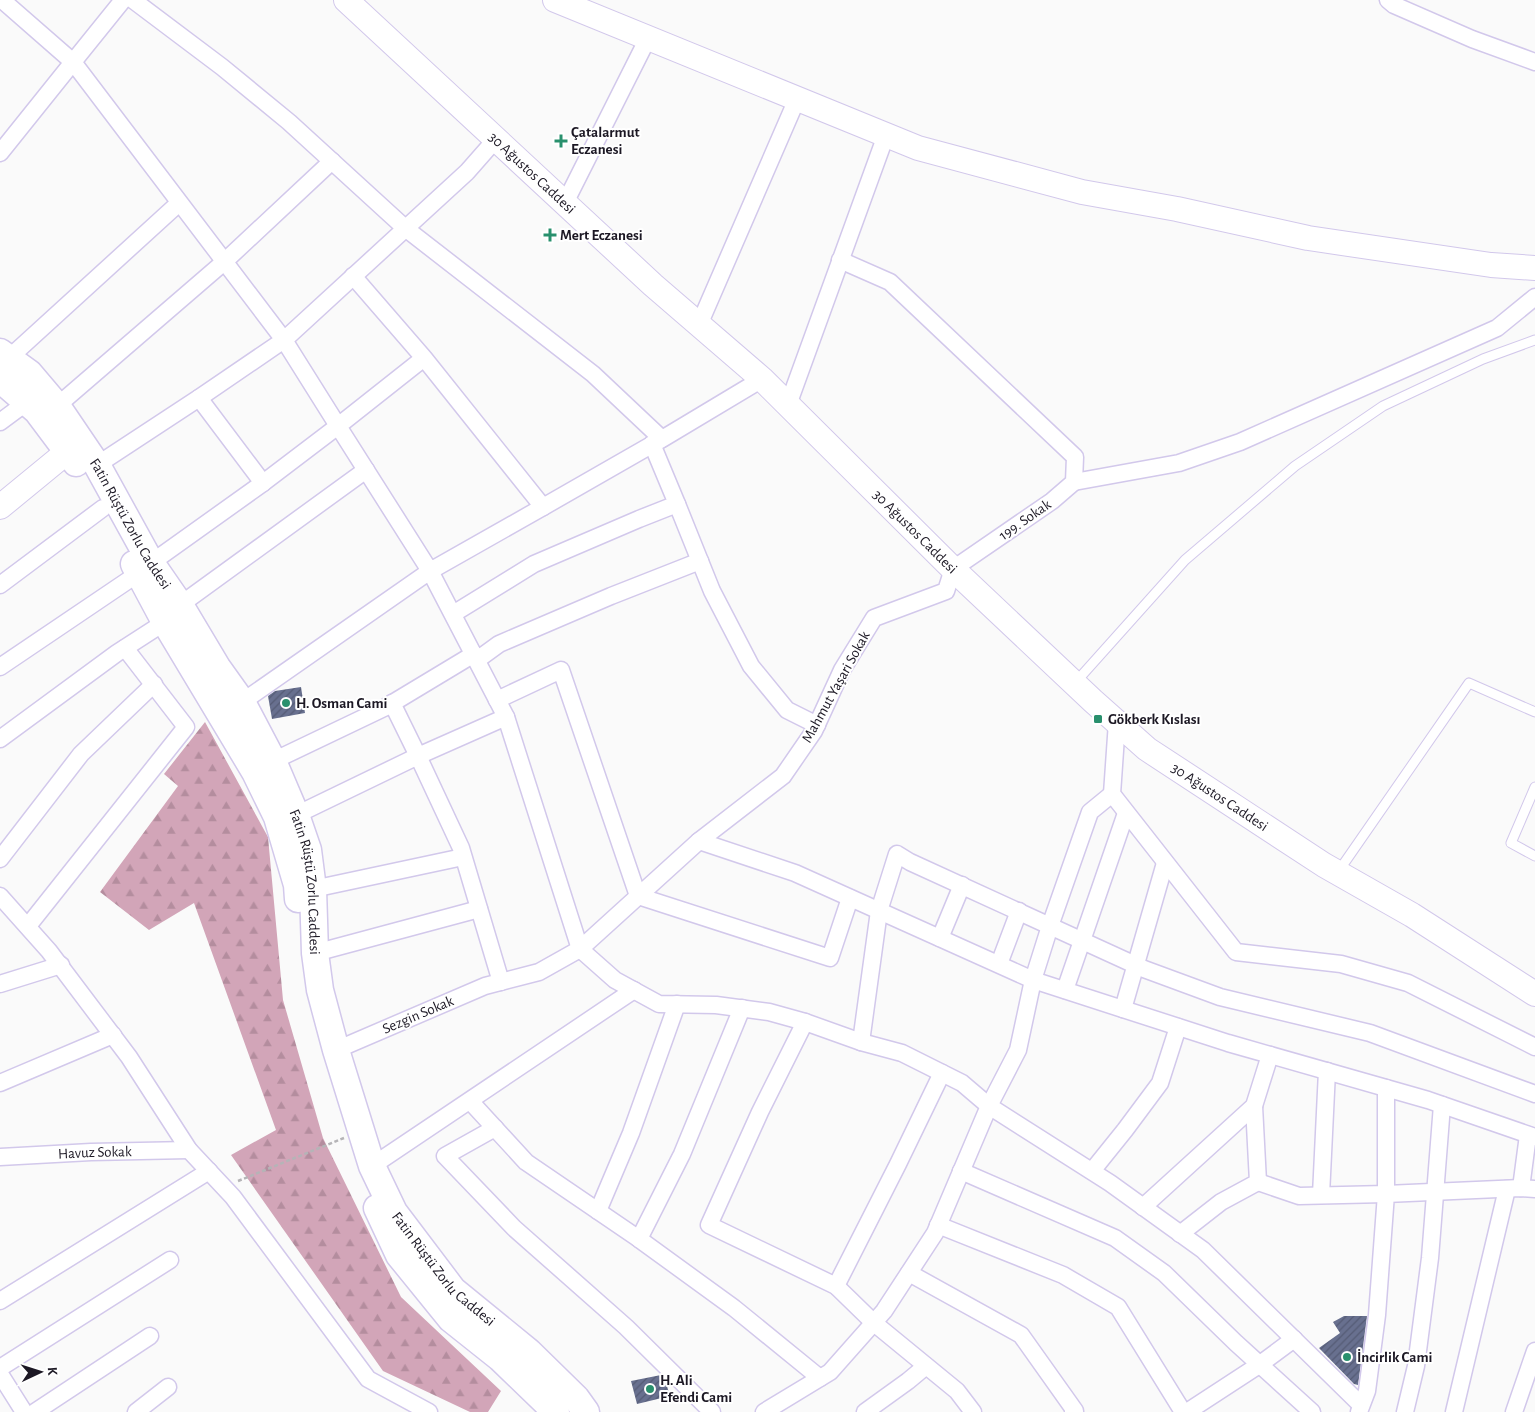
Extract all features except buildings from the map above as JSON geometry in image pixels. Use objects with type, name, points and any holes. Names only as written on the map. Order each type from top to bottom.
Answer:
[{"type":"main road","name":"30 Ağustos Caddesi","points":[[346,0],[653,285],[762,379],[953,569],[1074,684],[1147,748],[1337,872],[1412,915],[1535,994]]},
{"type":"main road","points":[[555,0],[918,148],[1082,192],[1177,209],[1308,238],[1491,265],[1535,268]]},
{"type":"main road","name":"Fatin Rüştü Zorlu Caddesi","points":[[3,363],[27,402],[37,411],[86,477],[102,508],[145,568],[173,614],[277,816],[297,885],[302,964],[308,1004],[324,1049],[356,1166],[399,1255],[450,1318],[500,1358],[556,1412]]},
{"type":"main road","name":"Fatin Rüştü Zorlu Caddesi","points":[[3,363],[30,373],[57,406],[97,465],[145,568]]},
{"type":"main road","points":[[0,507],[67,452]]},
{"type":"main road","name":"Fatin Rüştü Zorlu Caddesi","points":[[173,614],[217,667],[242,702],[273,760],[296,815],[308,850],[313,890],[315,953],[320,990],[336,1050],[372,1166],[394,1212],[453,1290],[529,1352],[576,1398],[586,1412]]},
{"type":"street","points":[[2,0],[73,62],[284,340],[430,571],[506,717],[580,949],[615,980],[658,1004],[716,1005],[742,1008],[769,1012],[806,1022],[861,1042],[902,1053],[962,1083],[989,1106],[1092,1171],[1203,1250],[1294,1339],[1360,1409],[1367,1390],[1377,1315],[1386,1194],[1386,1088]]},
{"type":"street","points":[[0,154],[123,0]]},
{"type":"street","points":[[133,0],[222,67],[289,122],[406,228],[594,374],[657,442],[677,504],[712,591],[751,666],[787,710],[817,725]]},
{"type":"street","points":[[1388,0],[1394,5],[1472,39],[1535,62]]},
{"type":"street","points":[[566,203],[648,38]]},
{"type":"street","points":[[699,325],[797,99]]},
{"type":"street","points":[[788,405],[886,135]]},
{"type":"street","points":[[97,465],[284,340],[467,172],[496,139]]},
{"type":"street","points":[[57,406],[224,262],[332,161]]},
{"type":"street","points":[[3,363],[179,203]]},
{"type":"street","points":[[840,260],[890,282],[1075,457],[1074,482],[1179,463],[1240,442],[1497,328],[1535,297]]},
{"type":"street","points":[[354,276],[424,358],[543,507]]},
{"type":"street","points":[[0,667],[145,568],[264,483],[424,358]]},
{"type":"street","points":[[242,702],[430,571],[657,442],[762,379]]},
{"type":"street","points":[[199,398],[264,483]]},
{"type":"street","points":[[0,422],[27,402]]},
{"type":"street","points":[[0,739],[173,614],[366,470]]},
{"type":"street","name":"199. Sokak","points":[[953,569],[1052,501],[1074,482]]},
{"type":"street","points":[[453,614],[534,564],[677,504]]},
{"type":"street","points":[[0,585],[102,508]]},
{"type":"street","points":[[273,760],[392,703],[499,644],[611,596],[700,561]]},
{"type":"street","name":"Mahmut Yaşari Sokak","points":[[580,949],[699,841],[783,776],[814,731],[842,670],[874,618],[946,592],[953,569]]},
{"type":"street","points":[[28,926],[186,727],[126,648]]},
{"type":"street","points":[[497,700],[561,670],[638,896],[830,958],[850,898]]},
{"type":"street","points":[[0,859],[81,754],[154,684]]},
{"type":"street","points":[[392,703],[461,848],[501,982]]},
{"type":"street","points":[[296,815],[418,756],[506,717]]},
{"type":"street","points":[[1117,722],[1112,794],[1236,952],[1341,964],[1408,983],[1535,1047]]},
{"type":"street","points":[[764,1412],[830,1372],[884,1311],[935,1234],[989,1106],[1018,1050],[1033,980],[1090,812],[1112,794]]},
{"type":"street","points":[[1065,990],[1126,813]]},
{"type":"street","points":[[699,841],[795,873],[1033,980],[1178,1027],[1442,1105],[1532,1136],[1521,1188],[1454,1412]]},
{"type":"street","points":[[861,1042],[879,911],[897,854],[1136,965],[1220,997],[1370,1033],[1535,1094]]},
{"type":"street","points":[[313,890],[463,857]]},
{"type":"street","points":[[1123,1008],[1165,863]]},
{"type":"street","points":[[940,938],[962,885]]},
{"type":"street","points":[[0,896],[61,966],[129,1057],[189,1150],[233,1197],[368,1379],[429,1412]]},
{"type":"street","points":[[315,953],[479,909]]},
{"type":"street","points":[[999,964],[1019,911]]},
{"type":"street","name":"Sezgin Sokak","points":[[336,1050],[485,986],[539,972],[580,949]]},
{"type":"street","points":[[0,984],[61,966]]},
{"type":"street","points":[[372,1166],[634,990]]},
{"type":"street","points":[[598,1211],[632,1133],[677,1004]]},
{"type":"street","points":[[639,1238],[682,1154],[742,1008]]},
{"type":"street","points":[[806,1022],[760,1112],[709,1225],[836,1286],[874,1323],[957,1391],[973,1412]]},
{"type":"street","points":[[1092,1171],[1160,1082],[1178,1027]]},
{"type":"street","points":[[0,1083],[113,1035]]},
{"type":"street","points":[[1258,1182],[1254,1106],[1270,1055]]},
{"type":"street","points":[[1321,1195],[1326,1071]]},
{"type":"street","points":[[836,1286],[942,1073]]},
{"type":"street","points":[[470,1101],[526,1162],[639,1238],[734,1308],[820,1378]]},
{"type":"street","points":[[1405,1412],[1416,1366],[1430,1258],[1442,1105]]},
{"type":"street","points":[[1143,1207],[1254,1106]]},
{"type":"street","points":[[495,1128],[445,1156],[514,1228],[626,1327],[712,1412]]},
{"type":"street","name":"Havuz Sokak","points":[[0,1157],[91,1152],[189,1150]]},
{"type":"street","points":[[0,1301],[209,1172]]},
{"type":"street","points":[[961,1172],[1115,1238],[1164,1273],[1312,1412]]},
{"type":"street","points":[[1180,1234],[1221,1202],[1258,1182],[1299,1196],[1521,1188]]},
{"type":"street","points":[[938,1225],[1063,1275],[1118,1307],[1183,1412]]},
{"type":"street","points":[[0,1368],[170,1260]]},
{"type":"street","points":[[909,1273],[1020,1335],[1075,1411],[1073,1412]]},
{"type":"street","points":[[35,1412],[150,1336]]},
{"type":"street","points":[[1187,1412],[1260,1365],[1294,1339]]},
{"type":"street","points":[[1514,1412],[1535,1351]]},
{"type":"street","points":[[865,1412],[926,1366]]},
{"type":"street","points":[[0,1374],[24,1412]]},
{"type":"street","points":[[136,1412],[168,1387]]},
{"type":"lane","points":[[1074,684],[1185,560],[1295,466],[1384,406],[1483,358],[1535,340]]},
{"type":"lane","points":[[1337,872],[1469,683],[1535,712]]},
{"type":"lane","points":[[1535,786],[1511,843],[1535,856]]},
{"type":"path","points":[[224,1187],[347,1136]]},
{"type":"green space","points":[[205,722],[268,837],[283,1000],[323,1138],[401,1297],[501,1391],[488,1412],[470,1412],[383,1371],[231,1155],[276,1130],[194,903],[149,930],[100,892],[178,786],[164,774]]},
{"type":"place","name":"Çatalarmut Eczanesi","points":[[561,141]]},
{"type":"place","name":"Mert Eczanesi","points":[[550,235]]},
{"type":"place","name":"H. Osman Cami","points":[[286,703]]},
{"type":"place","name":"Gökberk Kıslası","points":[[1098,719]]},
{"type":"place","name":"İncirlik Cami","points":[[1347,1357]]},
{"type":"place","name":"H. Ali Efendi Cami","points":[[650,1389]]}]
